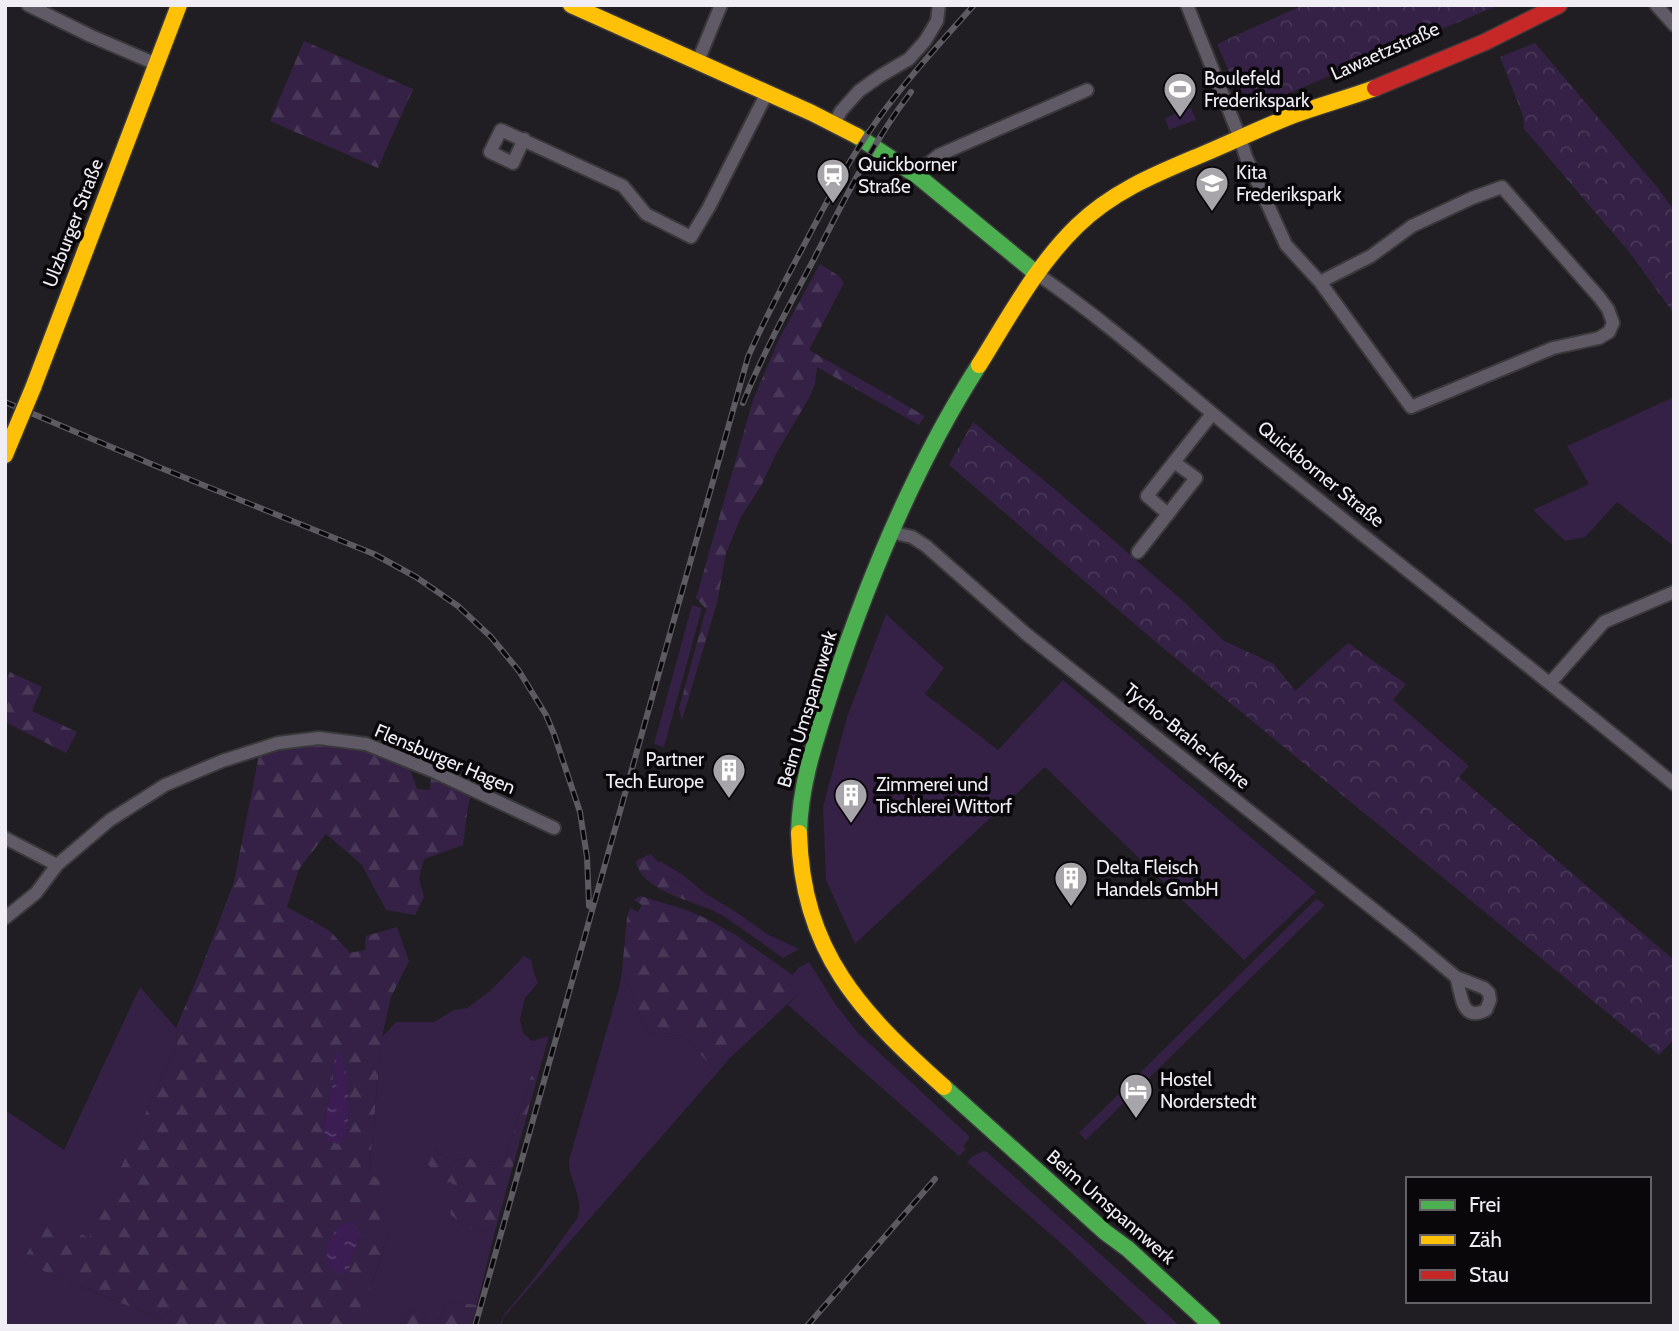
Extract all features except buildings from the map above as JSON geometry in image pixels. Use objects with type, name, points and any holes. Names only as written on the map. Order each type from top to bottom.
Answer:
[{"type":"street","points":[[28,5],[156,64]]},
{"type":"street","name":"Ulzburger Straße","points":[[5,455],[179,5]]},
{"type":"street","name":"Quickborner Straße","points":[[571,5],[834,124],[875,147],[919,177],[1674,784]]},
{"type":"street","points":[[698,61],[721,5]]},
{"type":"street","points":[[834,124],[841,111],[859,92],[909,59],[925,41],[937,21],[939,5]]},
{"type":"street","points":[[1187,5],[1246,157],[1286,245],[1320,282],[1411,407],[1553,348],[1599,338],[1609,332],[1613,323],[1608,309],[1599,297],[1502,187],[1412,226],[1371,256],[1320,282]]},
{"type":"street","points":[[1656,5],[1674,25]]},
{"type":"street","name":"Lawaetzstraße","points":[[1037,274],[1067,235],[1091,212],[1152,175],[1309,110],[1370,79],[1499,25],[1558,6]]},
{"type":"street","points":[[919,177],[927,165],[939,155],[1087,90]]},
{"type":"street","points":[[524,139],[623,186],[646,214],[691,237],[767,93]]},
{"type":"street","name":"Beim Umspannwerk","points":[[1037,274],[953,408],[912,487],[891,532],[841,661],[812,757],[800,810],[803,879],[810,910],[822,941],[837,972],[867,1014],[1212,1326]]},
{"type":"street","points":[[1168,514],[1147,496],[1212,414]]},
{"type":"street","points":[[1139,552],[1196,478],[1174,462]]},
{"type":"street","name":"Tycho-Brahe-Kehre","points":[[891,532],[912,537],[926,546],[1025,633],[1456,977]]},
{"type":"street","points":[[1550,683],[1604,622],[1674,592]]},
{"type":"street","name":"Flensburger Hagen","points":[[5,918],[36,893],[57,864],[110,820],[165,785],[222,761],[278,743],[319,738],[366,744],[433,771],[554,828]]},
{"type":"street","points":[[5,838],[57,864]]},
{"type":"green space","points":[[1303,5],[1499,5],[1246,111],[1217,44]]},
{"type":"green space","points":[[304,41],[413,89],[378,168],[270,121]]},
{"type":"green space","points":[[1535,43],[1674,210],[1674,314],[1630,253],[1524,129],[1523,116],[1500,57]]},
{"type":"green space","name":"Boulefeld Frederikspark","points":[[1191,108],[1196,120],[1169,130],[1165,118]]},
{"type":"green space","points":[[820,264],[839,276],[844,283],[809,350],[925,416],[919,425],[817,367],[815,384],[809,398],[742,515],[726,553],[717,603],[682,720],[679,709],[706,609],[696,598],[753,400],[779,339]]},
{"type":"green space","points":[[1674,397],[1674,546],[1617,502],[1585,537],[1565,541],[1533,510],[1589,484],[1567,446]]},
{"type":"green space","points":[[973,422],[1183,601],[1224,641],[1274,664],[1295,691],[1348,643],[1406,684],[1393,700],[1469,766],[1459,777],[1674,960],[1674,1039],[1659,1055],[1151,638],[949,465]]},
{"type":"green space","points":[[692,605],[702,608],[664,747],[654,744]]},
{"type":"green space","points":[[886,614],[944,668],[925,694],[998,750],[1063,680],[1316,892],[1244,960],[1045,767],[855,944],[826,880],[823,807],[847,717]]},
{"type":"green space","points":[[10,672],[42,687],[32,711],[77,732],[66,753],[5,722],[5,683]]},
{"type":"green space","points":[[316,745],[364,751],[410,769],[417,789],[430,790],[431,776],[471,795],[463,845],[424,859],[419,879],[424,897],[415,915],[386,910],[362,865],[326,834],[299,869],[287,907],[330,931],[350,953],[365,950],[366,936],[397,927],[409,961],[391,997],[382,1037],[369,1173],[383,1182],[389,1231],[374,1278],[357,1316],[359,1326],[177,1326],[22,1262],[48,1217],[89,1238],[177,1044],[176,1028],[234,882],[259,755]],"holes":[[[334,1063],[348,1081],[349,1112],[346,1136],[323,1129],[333,1082]],[[338,1226],[361,1236],[350,1266]]]},
{"type":"green space","points":[[651,854],[658,862],[683,875],[706,894],[767,934],[799,949],[783,958],[712,910],[713,904],[652,867],[648,855]]},
{"type":"green space","points":[[648,855],[652,867],[713,904],[712,910],[679,898],[646,879],[636,861]]},
{"type":"green space","points":[[640,896],[687,910],[737,936],[787,971],[809,997],[796,996],[731,1057],[713,1068],[683,1035],[660,1037],[647,1030],[622,971],[627,917],[630,908],[638,912],[642,905],[634,900]]},
{"type":"green space","points":[[1316,899],[1325,905],[1086,1140],[1079,1133]]},
{"type":"green space","points":[[524,956],[531,960],[538,983],[525,998],[520,1019],[523,1033],[532,1041],[549,1036],[538,1075],[531,1076],[504,1163],[490,1165],[468,1158],[455,1161],[433,1150],[450,1182],[457,1187],[450,1214],[466,1228],[495,1231],[477,1305],[447,1301],[442,1317],[429,1323],[418,1307],[406,1315],[404,1326],[359,1326],[356,1316],[374,1278],[389,1231],[369,1174],[382,1037],[396,1022],[434,1022],[454,1010],[467,1008],[489,992]]},
{"type":"green space","points":[[809,962],[836,1005],[858,1033],[969,1136],[963,1146],[966,1149],[959,1156],[788,1005],[796,996],[807,996],[787,971],[793,975],[798,968]]},
{"type":"green space","points":[[622,971],[647,1030],[660,1037],[683,1035],[713,1068],[731,1057],[503,1318],[499,1326],[503,1316],[578,1217],[578,1196],[569,1160]]},
{"type":"green space","points":[[140,987],[176,1028],[177,1044],[89,1239],[22,1262],[177,1326],[5,1326],[5,1110],[64,1150]]},
{"type":"green space","points":[[538,1075],[495,1231],[466,1228],[450,1214],[456,1187],[450,1182],[440,1184],[428,1164],[433,1150],[455,1161],[468,1158],[490,1165],[504,1163],[531,1076]]},
{"type":"green space","points":[[984,1151],[1180,1326],[1149,1326],[1063,1245],[967,1162]]},
{"type":"green space","points":[[447,1301],[477,1305],[471,1326],[404,1326],[406,1315],[418,1307],[429,1323],[442,1317]]},
{"type":"water","points":[[339,1047],[348,1081],[349,1112],[346,1136],[337,1144],[328,1140],[323,1129]]},
{"type":"water","points":[[352,1221],[361,1236],[350,1266],[342,1276],[329,1268],[326,1247],[338,1226]]},
{"type":"railway","points":[[475,1326],[748,357],[767,315],[857,150],[901,90],[974,5]]},
{"type":"railway","points":[[743,403],[759,366],[847,195],[883,132],[911,92]]},
{"type":"railway","points":[[5,402],[374,554],[416,577],[458,606],[491,637],[519,671],[546,715],[580,812],[587,857],[589,906]]},
{"type":"railway","points":[[807,1326],[935,1179]]},
{"type":"traffic: fast","points":[[857,136],[919,177],[1037,274]]},
{"type":"traffic: fast","points":[[799,833],[802,796],[810,759],[862,604],[914,482],[979,365]]},
{"type":"traffic: fast","points":[[944,1087],[1212,1326]]},
{"type":"traffic: slow","points":[[33,388],[179,5]]},
{"type":"traffic: slow","points":[[571,5],[812,113],[857,136]]},
{"type":"traffic: slow","points":[[979,365],[1024,292],[1062,241],[1105,203],[1151,177],[1271,124],[1375,88]]},
{"type":"traffic: slow","points":[[15,431],[33,388]]},
{"type":"traffic: slow","points":[[5,455],[15,431]]},
{"type":"traffic: slow","points":[[799,833],[803,875],[811,912],[824,946],[862,1005],[887,1033],[944,1087]]},
{"type":"traffic: jam","points":[[1375,88],[1485,42],[1559,5]]},
{"type":"place","name":"Boulefeld Frederikspark","points":[[1180,119]]},
{"type":"place","name":"Quickborner Straße","points":[[833,205]]},
{"type":"place","name":"Kita Frederikspark","points":[[1212,213]]},
{"type":"place","name":"Partner Tech Europe","points":[[729,800]]},
{"type":"place","name":"Zimmerei und Tischlerei Wittorf","points":[[851,825]]},
{"type":"place","name":"Delta Fleisch Handels GmbH","points":[[1071,908]]},
{"type":"place","name":"Hostel Norderstedt","points":[[1136,1120]]}]
